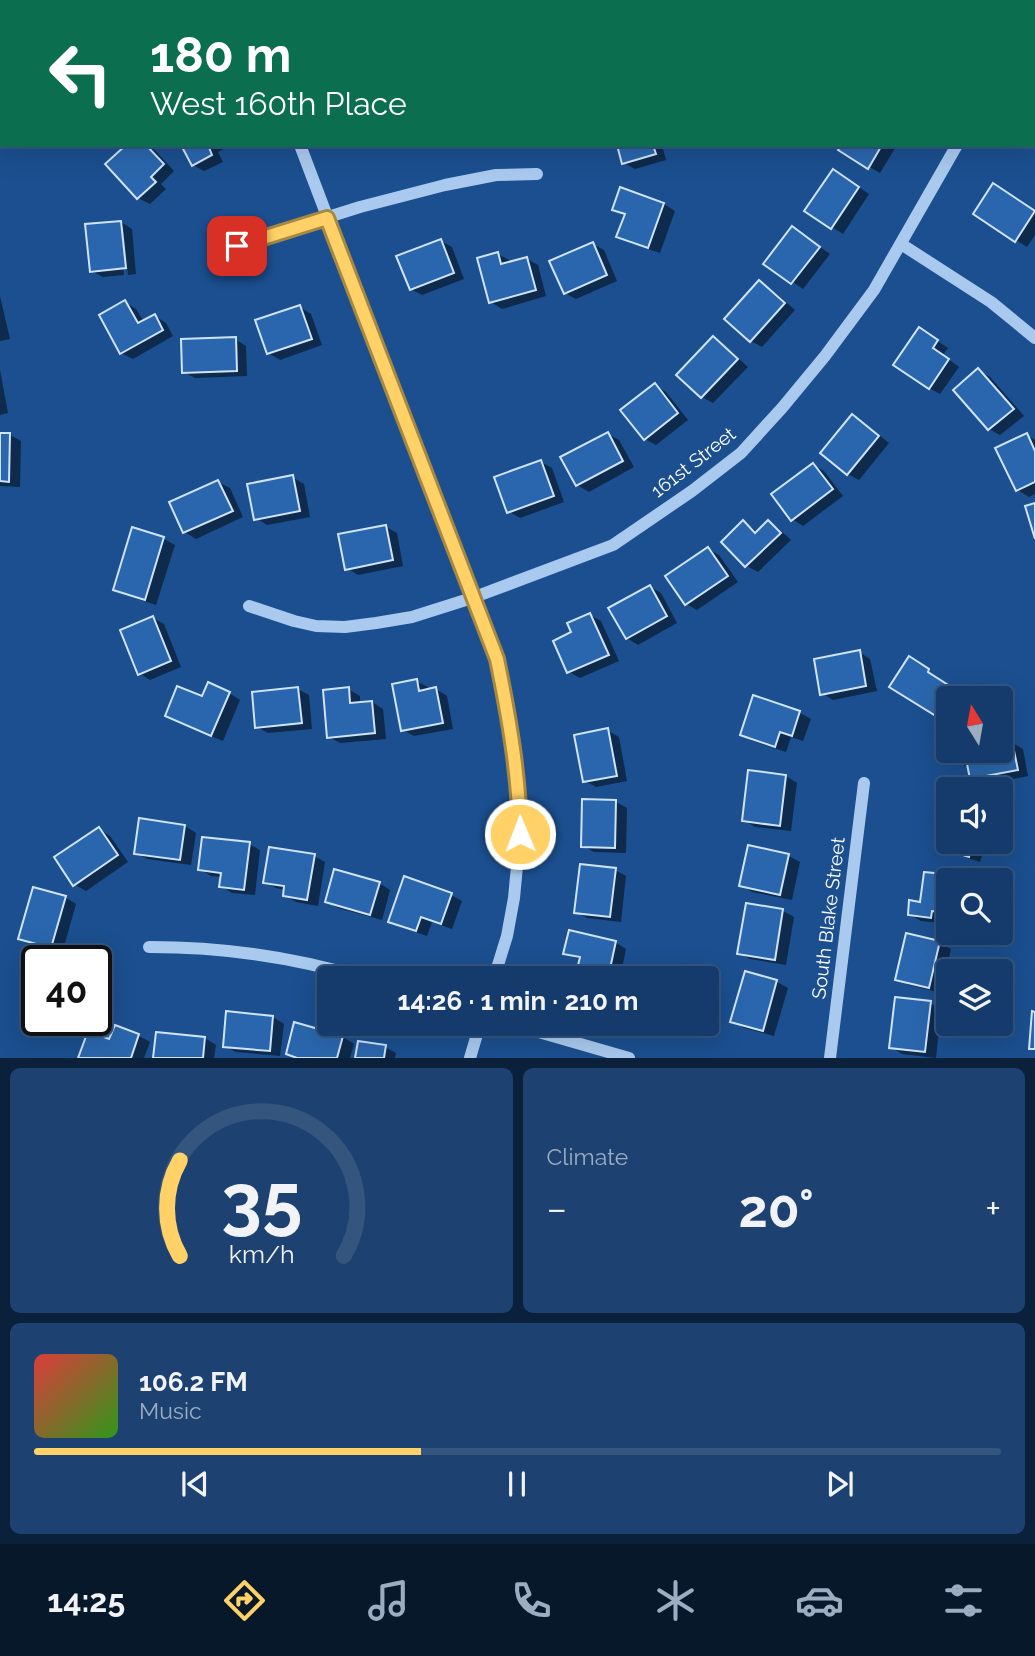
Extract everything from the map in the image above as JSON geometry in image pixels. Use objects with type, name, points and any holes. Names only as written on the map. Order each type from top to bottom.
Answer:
[{"type":"street","points":[[301,147],[497,659],[511,728],[519,794],[520,834],[514,898],[498,966]]},
{"type":"street","name":"161st Street","points":[[249,606],[316,626],[345,626],[412,617],[472,598],[613,545],[692,491],[741,453],[825,356],[874,290],[956,147]]},
{"type":"street","points":[[217,252],[360,207],[445,185],[496,175],[537,174]]},
{"type":"street","points":[[901,244],[991,302],[1035,338]]},
{"type":"street","name":"South Blake Street","points":[[830,1058],[864,783]]},
{"type":"street","points":[[149,947],[194,947],[271,956],[319,966]]},
{"type":"street","points":[[470,1058],[476,1036]]},
{"type":"street","points":[[553,1036],[629,1058]]},
{"type":"building","points":[[124,147],[148,147],[164,164],[151,177],[156,182],[137,199],[105,164]]},
{"type":"building","points":[[182,147],[209,147],[212,155],[192,166]]},
{"type":"building","points":[[618,147],[654,147],[656,154],[622,164]]},
{"type":"building","points":[[840,147],[881,147],[868,169],[838,150]]},
{"type":"building","points":[[833,169],[859,187],[831,229],[804,211]]},
{"type":"building","points":[[993,183],[1035,211],[1015,242],[973,214]]},
{"type":"building","points":[[620,187],[664,203],[648,248],[616,237],[625,214],[612,210]]},
{"type":"building","points":[[121,221],[126,268],[90,272],[85,224]]},
{"type":"building","points":[[792,226],[820,247],[791,284],[763,264]]},
{"type":"building","points":[[441,239],[454,273],[410,290],[396,256]]},
{"type":"building","points":[[593,242],[607,275],[564,294],[549,261]]},
{"type":"building","points":[[498,252],[501,264],[527,257],[536,290],[489,303],[477,258]]},
{"type":"building","points":[[759,280],[785,303],[750,342],[724,319]]},
{"type":"building","points":[[125,300],[138,323],[155,314],[163,330],[120,354],[99,315]]},
{"type":"building","points":[[300,305],[312,339],[267,354],[255,320]]},
{"type":"building","points":[[919,327],[938,340],[933,348],[949,359],[929,389],[893,365]]},
{"type":"building","points":[[713,336],[738,359],[701,398],[676,375]]},
{"type":"building","points":[[236,337],[237,371],[182,373],[181,339]]},
{"type":"building","points":[[978,368],[1014,409],[988,430],[953,390]]},
{"type":"building","points":[[655,383],[678,413],[644,440],[620,410]]},
{"type":"building","points":[[852,414],[879,436],[847,475],[820,453]]},
{"type":"building","points":[[608,432],[623,461],[576,486],[560,457]]},
{"type":"building","points":[[0,433],[10,433],[9,482],[0,481]]},
{"type":"building","points":[[1027,433],[1035,451],[1035,482],[1016,491],[995,448]]},
{"type":"building","points":[[541,460],[554,496],[507,513],[494,477]]},
{"type":"building","points":[[813,463],[833,489],[791,521],[771,494]]},
{"type":"building","points":[[293,475],[300,511],[254,520],[247,484]]},
{"type":"building","points":[[218,480],[233,511],[183,533],[169,502]]},
{"type":"building","points":[[1035,503],[1035,539],[1025,506]]},
{"type":"building","points":[[743,520],[755,533],[768,520],[781,533],[745,567],[721,542]]},
{"type":"building","points":[[386,525],[393,560],[345,570],[338,534]]},
{"type":"building","points":[[132,527],[164,537],[145,600],[113,590]]},
{"type":"building","points":[[708,547],[728,576],[685,605],[665,576]]},
{"type":"building","points":[[650,585],[667,616],[626,639],[608,608]]},
{"type":"building","points":[[590,613],[609,655],[567,673],[553,641],[571,632],[567,623]]},
{"type":"building","points":[[153,616],[171,661],[138,675],[120,630]]},
{"type":"building","points":[[860,650],[866,686],[820,695],[814,659]]},
{"type":"building","points":[[909,656],[950,686],[936,686],[936,716],[889,687]]},
{"type":"building","points":[[417,679],[419,691],[436,687],[443,723],[401,731],[392,684]]},
{"type":"building","points":[[208,682],[230,692],[211,736],[165,716],[177,686],[202,696]]},
{"type":"building","points":[[298,687],[302,723],[255,728],[252,692]]},
{"type":"building","points":[[349,687],[350,703],[372,701],[375,733],[327,738],[323,690]]},
{"type":"building","points":[[753,695],[800,711],[792,736],[780,732],[775,747],[740,735]]},
{"type":"building","points":[[608,728],[617,776],[583,782],[574,735]]},
{"type":"building","points":[[1013,746],[1018,770],[970,777],[967,763],[1013,763]]},
{"type":"building","points":[[748,770],[786,775],[780,826],[742,821]]},
{"type":"building","points":[[582,799],[616,800],[615,848],[581,847]]},
{"type":"building","points":[[139,818],[185,825],[180,860],[134,854]]},
{"type":"building","points":[[99,827],[118,855],[73,886],[54,857]]},
{"type":"building","points":[[202,837],[250,842],[244,890],[219,887],[221,873],[198,870]]},
{"type":"building","points":[[748,845],[789,854],[780,895],[739,886]]},
{"type":"building","points":[[269,847],[315,854],[307,900],[283,896],[284,886],[263,883]]},
{"type":"building","points":[[580,864],[616,868],[610,917],[574,913]]},
{"type":"building","points":[[334,869],[380,882],[370,915],[325,902]]},
{"type":"building","points":[[924,872],[936,873],[936,912],[932,911],[931,918],[908,915],[909,900],[920,902]]},
{"type":"building","points":[[404,876],[452,893],[441,924],[421,917],[416,931],[388,922]]},
{"type":"building","points":[[33,887],[66,896],[52,945],[18,939]]},
{"type":"building","points":[[746,903],[783,909],[775,960],[737,954]]},
{"type":"building","points":[[569,930],[616,941],[611,966],[578,966],[580,957],[563,954]]},
{"type":"building","points":[[906,933],[936,940],[936,945],[939,945],[929,988],[895,980]]},
{"type":"building","points":[[745,971],[777,980],[763,1031],[730,1022]]},
{"type":"building","points":[[895,997],[931,1001],[925,1052],[889,1048]]},
{"type":"building","points":[[226,1011],[273,1016],[270,1051],[223,1047]]},
{"type":"building","points":[[1032,1011],[1035,1012],[1035,1049],[1029,1049]]},
{"type":"building","points":[[294,1022],[317,1029],[317,1036],[343,1036],[337,1058],[297,1058],[286,1054]]},
{"type":"building","points":[[115,1025],[139,1034],[131,1058],[78,1058],[86,1036],[109,1039]]},
{"type":"building","points":[[156,1032],[205,1037],[203,1058],[153,1058]]},
{"type":"building","points":[[358,1041],[386,1045],[384,1058],[355,1058]]},
{"type":"route","points":[[237,246],[327,218],[497,659],[511,728],[519,794],[520,834]]}]
